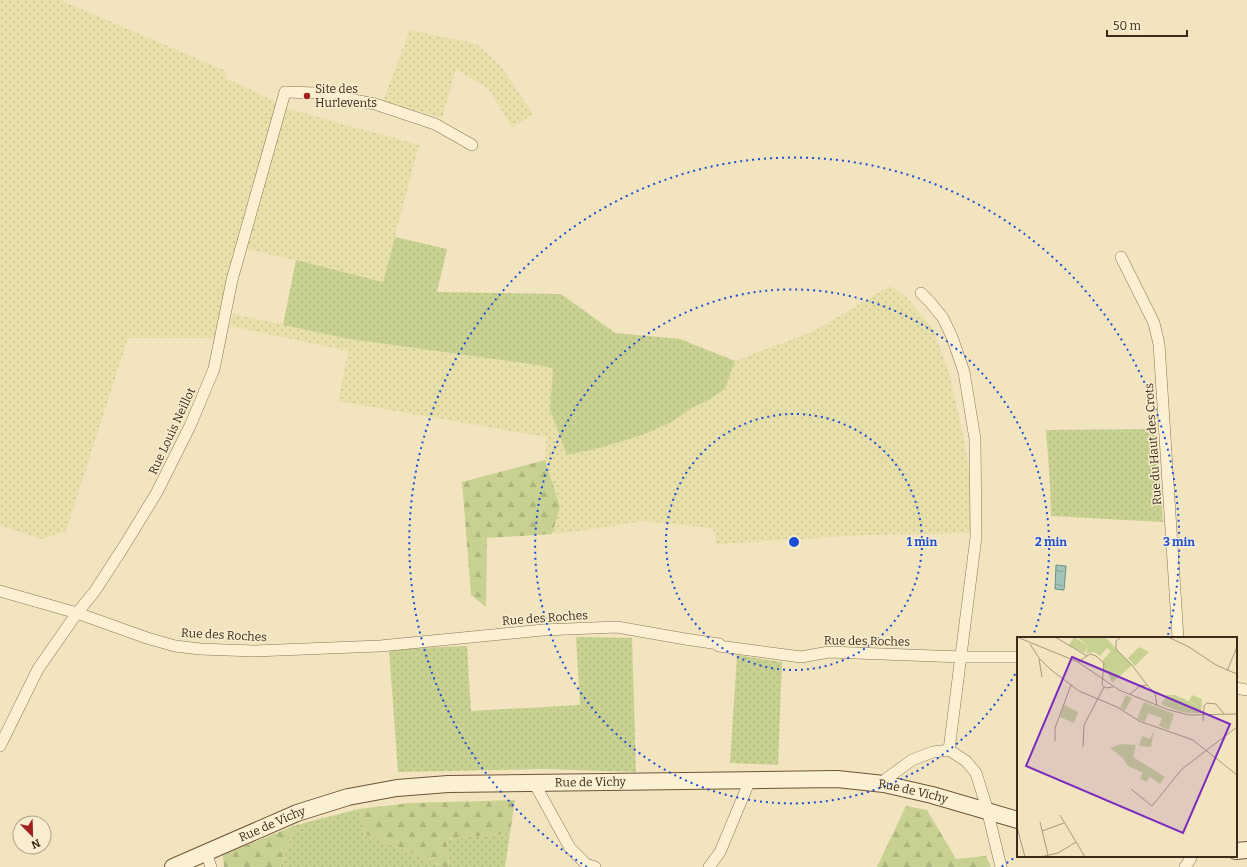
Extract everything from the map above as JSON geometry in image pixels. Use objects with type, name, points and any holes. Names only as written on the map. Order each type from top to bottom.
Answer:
[{"type":"street","name":"Rue Louis Neillot","points":[[0,746],[38,669],[77,613],[95,591],[126,543],[157,492],[190,426],[214,369],[232,280],[285,92],[316,93],[375,104],[435,124],[472,145]]},
{"type":"street","name":"Rue du Haut des Crots","points":[[1121,257],[1154,323],[1158,344],[1178,637]]},
{"type":"street","points":[[921,293],[943,318],[952,337],[964,372],[975,439],[976,537],[949,750]]},
{"type":"street","name":"Rue des Roches","points":[[0,592],[77,613],[147,638],[175,646],[200,649],[254,651],[380,646],[543,630],[617,627],[719,644],[719,646],[801,657],[829,652],[1017,657]]},
{"type":"street","points":[[1237,688],[1247,690]]},
{"type":"street","points":[[884,784],[886,779],[912,760],[933,752],[949,750],[966,761],[976,773],[988,811],[1001,867]]},
{"type":"street","name":"Rue de Vichy","points":[[172,867],[208,860],[297,813],[348,797],[397,788],[448,784],[836,779],[884,784],[932,795],[1017,820]]},
{"type":"street","points":[[709,867],[720,852],[750,780]]},
{"type":"street","points":[[536,782],[537,788],[570,848],[586,864],[595,867]]},
{"type":"street","points":[[1237,851],[1247,850]]},
{"type":"street","points":[[1185,867],[1191,857]]},
{"type":"shaded area","points":[[0,0],[60,0],[226,71],[225,78],[277,102],[220,309],[214,338],[128,338],[66,531],[41,539],[0,525]]},
{"type":"shaded area","points":[[410,30],[476,44],[500,65],[533,114],[512,128],[489,89],[456,69],[442,118],[383,101]]},
{"type":"shaded area","points":[[281,107],[419,145],[383,282],[241,247]]},
{"type":"shaded area","points":[[890,286],[907,298],[932,327],[949,373],[965,444],[971,486],[970,533],[868,535],[717,544],[713,528],[643,521],[552,534],[560,507],[545,460],[546,437],[338,401],[348,351],[230,326],[233,314],[350,339],[544,366],[554,369],[550,410],[567,455],[600,448],[642,435],[672,422],[690,409],[709,400],[725,389],[735,361],[814,331]]},
{"type":"green space","points":[[395,237],[447,249],[437,292],[561,294],[615,333],[680,339],[735,361],[725,389],[709,400],[690,409],[672,422],[642,435],[600,448],[567,455],[550,410],[553,369],[544,366],[350,339],[283,325],[296,260],[383,282]]},
{"type":"green space","points":[[1156,429],[1163,522],[1051,516],[1046,430]]},
{"type":"green space","points":[[545,460],[560,507],[552,534],[487,538],[486,607],[471,595],[462,482]]},
{"type":"green space","points":[[576,637],[632,638],[636,772],[546,769],[398,772],[389,649],[467,646],[471,711],[580,705]]},
{"type":"green space","points":[[737,655],[782,662],[778,765],[730,763]]},
{"type":"green space","points":[[515,800],[510,833],[447,839],[449,867],[445,867],[365,834],[359,809],[410,803]]},
{"type":"green space","points":[[906,806],[927,810],[956,859],[986,856],[991,867],[877,867]]},
{"type":"green space","points":[[359,809],[365,834],[445,867],[280,867],[296,825]]},
{"type":"green space","points":[[296,825],[280,867],[224,867],[223,855]]},
{"type":"green space","points":[[510,833],[505,867],[449,867],[447,839]]},
{"type":"water","points":[[1056,565],[1066,566],[1064,590],[1055,589]]},
{"type":"place","name":"Site des Hurlevents","points":[[307,96]]}]
